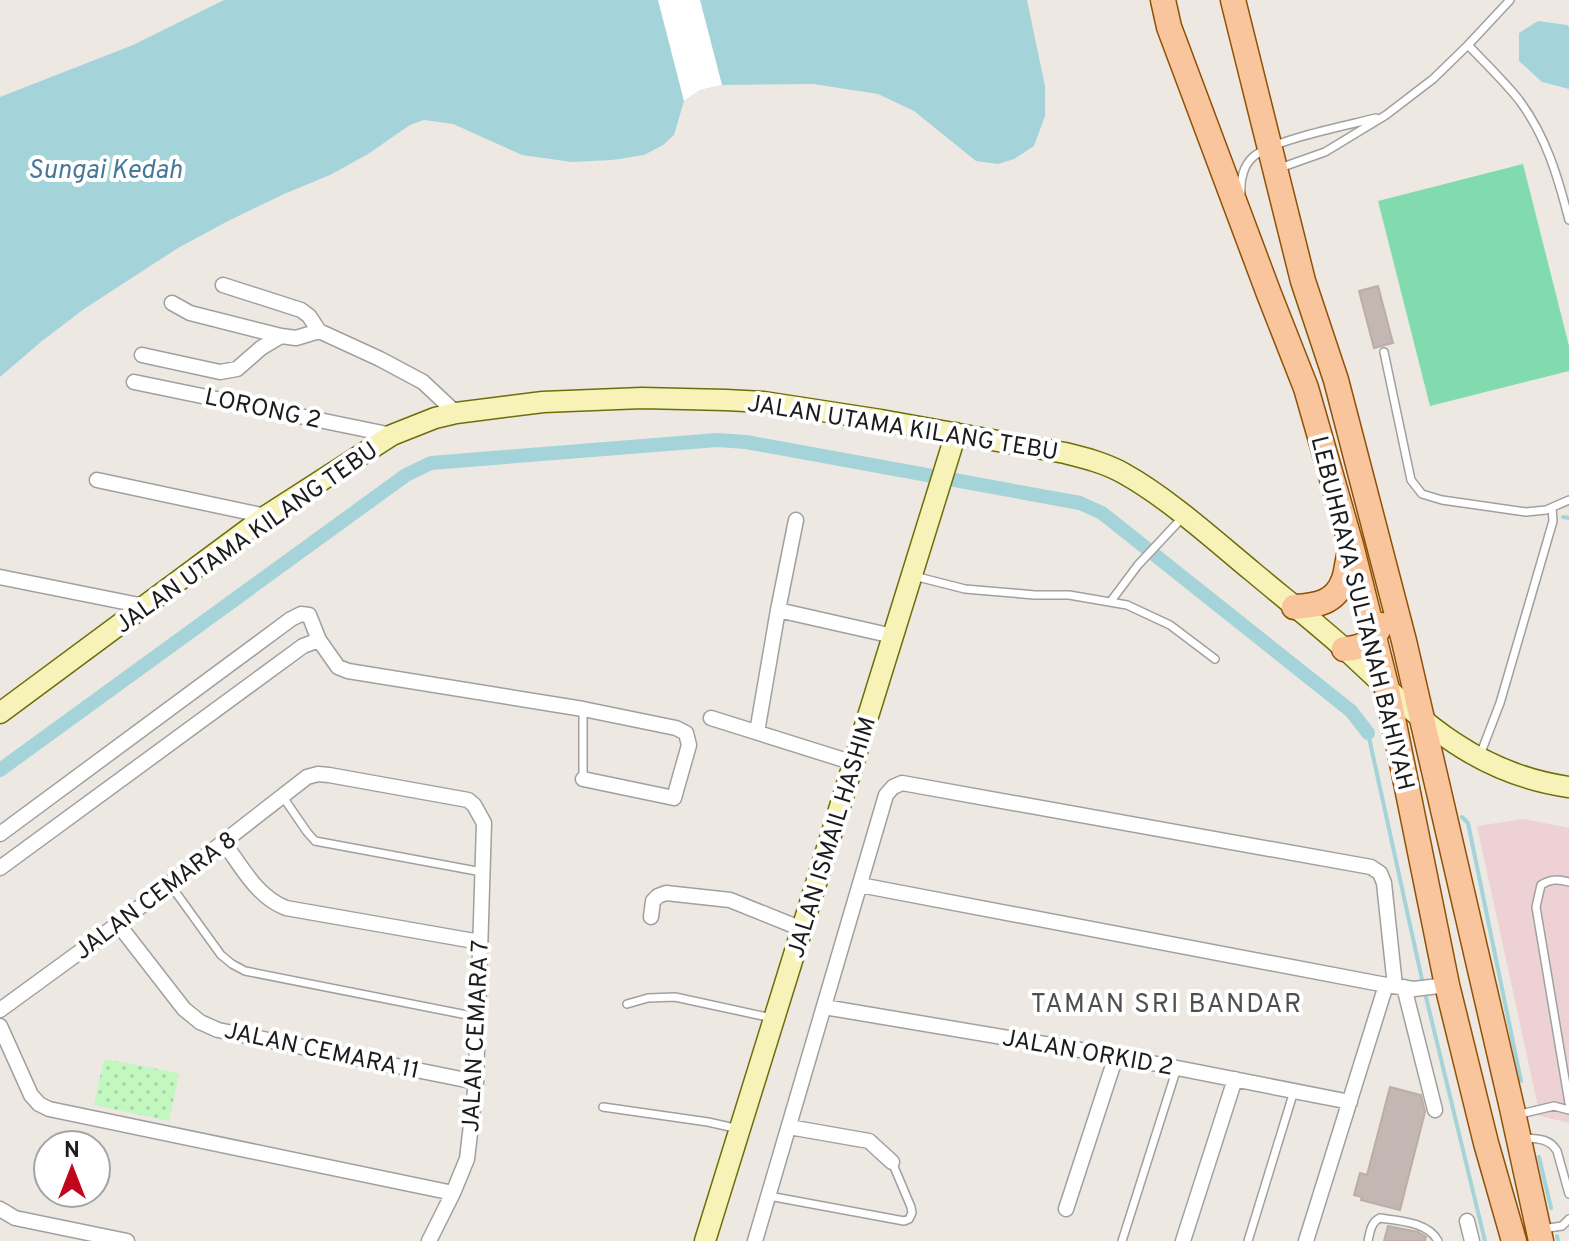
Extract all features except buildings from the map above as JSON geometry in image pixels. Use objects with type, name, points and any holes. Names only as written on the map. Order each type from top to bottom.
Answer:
[{"type":"main road","name":"LEBUHRAYA SULTANAH BAHIYAH","points":[[1163,0],[1169,27],[1306,388],[1351,545],[1387,689],[1441,986],[1514,1241]]},
{"type":"main road","name":"LEBUHRAYA SULTANAH BAHIYAH","points":[[1233,0],[1303,281],[1336,380],[1404,641],[1540,1235]]},
{"type":"main road","points":[[1294,607],[1315,606],[1328,600],[1338,590],[1345,578],[1351,545]]},
{"type":"main road","points":[[1344,649],[1358,647],[1373,638],[1391,597]]},
{"type":"street","points":[[223,285],[301,310],[319,331],[423,382],[456,413]]},
{"type":"street","points":[[172,303],[190,313],[281,336],[296,338],[319,331]]},
{"type":"street","points":[[142,355],[229,372],[281,336]]},
{"type":"street","name":"LORONG 2","points":[[134,382],[392,435]]},
{"type":"street","name":"JALAN UTAMA KILANG TEBU","points":[[0,713],[266,516],[392,435],[456,413],[543,402],[642,398],[726,400],[764,402],[956,433],[1065,453],[1094,460],[1121,472],[1184,516],[1344,649],[1423,721],[1478,759],[1544,784],[1569,787]]},
{"type":"street","name":"JALAN ISMAIL HASHIM","points":[[705,1241],[956,433]]},
{"type":"street","points":[[97,480],[266,516]]},
{"type":"street","points":[[757,732],[796,520]]},
{"type":"street","points":[[0,577],[144,606]]},
{"type":"street","points":[[778,610],[893,636]]},
{"type":"street","points":[[0,834],[153,719],[301,614],[309,615],[319,640],[338,667],[348,671],[583,709],[676,728],[686,733],[689,745],[674,798],[583,779]]},
{"type":"street","points":[[0,868],[303,646],[319,640]]},
{"type":"street","points":[[711,718],[854,763]]},
{"type":"street","points":[[153,719],[172,742]]},
{"type":"street","name":"JALAN CEMARA 8","points":[[0,1010],[118,924],[307,777],[329,775],[468,800],[480,813],[484,823]]},
{"type":"street","points":[[755,1241],[886,795],[902,783],[1371,867],[1380,873],[1384,883],[1400,987],[1435,1110]]},
{"type":"street","name":"JALAN CEMARA 7","points":[[429,1241],[467,1159],[476,1082],[484,823]]},
{"type":"street","points":[[224,843],[262,894],[286,908],[480,942]]},
{"type":"street","points":[[860,885],[1400,987],[1441,986]]},
{"type":"street","points":[[651,917],[653,901],[658,896],[676,893],[730,900],[802,929]]},
{"type":"street","name":"JALAN CEMARA 11","points":[[118,924],[184,1009],[200,1022],[218,1030],[476,1082]]},
{"type":"street","points":[[1306,1241],[1350,1102],[1400,987]]},
{"type":"street","name":"JALAN ORKID 2","points":[[824,1007],[1116,1056],[1350,1102]]},
{"type":"street","points":[[0,1026],[31,1095],[49,1109],[453,1193]]},
{"type":"street","points":[[1066,1209],[1116,1056]]},
{"type":"street","points":[[1183,1241],[1235,1079]]},
{"type":"street","points":[[789,1127],[869,1141],[892,1162]]},
{"type":"street","points":[[0,1209],[15,1218],[127,1241]]},
{"type":"street","points":[[1467,1221],[1472,1241]]},
{"type":"lane","points":[[1242,223],[1241,184],[1252,157],[1325,152],[1386,115],[1433,79],[1510,0]]},
{"type":"lane","points":[[1468,45],[1517,97],[1528,114],[1553,162],[1569,220]]},
{"type":"lane","points":[[1272,158],[1386,115]]},
{"type":"lane","points":[[1384,352],[1411,480],[1422,494],[1442,500],[1526,512],[1552,508],[1569,500]]},
{"type":"lane","points":[[1478,759],[1500,703],[1553,521],[1552,508]]},
{"type":"lane","points":[[1111,601],[1138,565],[1184,516]]},
{"type":"lane","points":[[912,575],[965,589],[1069,595],[1127,605],[1170,625],[1215,659]]},
{"type":"lane","points":[[583,709],[583,779]]},
{"type":"lane","points":[[283,797],[315,841],[482,872]]},
{"type":"lane","points":[[1569,882],[1560,879],[1548,881],[1541,885],[1536,898],[1569,1103]]},
{"type":"lane","points":[[169,883],[221,955],[245,971],[478,1017]]},
{"type":"lane","points":[[627,1004],[648,998],[675,997],[774,1019]]},
{"type":"lane","points":[[1122,1241],[1177,1068]]},
{"type":"lane","points":[[1516,1126],[1554,1106],[1565,1089]]},
{"type":"lane","points":[[1248,1241],[1294,1091]]},
{"type":"lane","points":[[1554,1106],[1569,1110]]},
{"type":"lane","points":[[603,1107],[740,1129]]},
{"type":"lane","points":[[1516,1126],[1553,1145],[1569,1194]]},
{"type":"lane","points":[[769,1196],[904,1221],[909,1219],[911,1207],[892,1162]]},
{"type":"lane","points":[[1368,1241],[1371,1228],[1380,1218],[1424,1227],[1433,1232],[1438,1241]]},
{"type":"lane","points":[[1540,1235],[1562,1226],[1569,1219]]},
{"type":"shaded area","points":[[1524,819],[1569,828],[1569,1123],[1540,1116],[1477,826]]},
{"type":"green space","points":[[1523,164],[1569,346],[1569,371],[1430,406],[1378,201]]},
{"type":"green space","points":[[104,1059],[179,1073],[169,1121],[94,1105]]},
{"type":"water","name":"Sungai Kedah","points":[[224,0],[1027,0],[1045,86],[1045,116],[1034,146],[1014,159],[998,164],[976,161],[914,111],[878,94],[813,84],[722,85],[700,90],[684,101],[674,135],[663,145],[644,155],[612,160],[572,162],[522,155],[453,124],[424,120],[410,125],[330,175],[284,194],[178,248],[84,309],[0,377],[0,97],[133,45]]},
{"type":"water","points":[[1538,21],[1569,27],[1569,89],[1542,82],[1519,61],[1519,33]]},
{"type":"pier","points":[[658,0],[700,0],[722,85],[700,90],[684,101]]},
{"type":"waterway","points":[[0,770],[406,475],[431,463],[717,440],[746,442],[1080,503],[1102,513],[1351,711],[1368,733]]},
{"type":"waterway","points":[[1563,517],[1569,518]]},
{"type":"waterway","points":[[1368,733],[1423,984]]},
{"type":"waterway","points":[[1462,817],[1468,823],[1521,1081]]},
{"type":"waterway","points":[[1425,993],[1485,1241]]},
{"type":"waterway","points":[[1539,1157],[1551,1208]]},
{"type":"waterway","points":[[1557,1236],[1558,1241]]},
{"type":"district","name":"TAMAN SRI BANDAR","points":[[1167,1003]]}]
